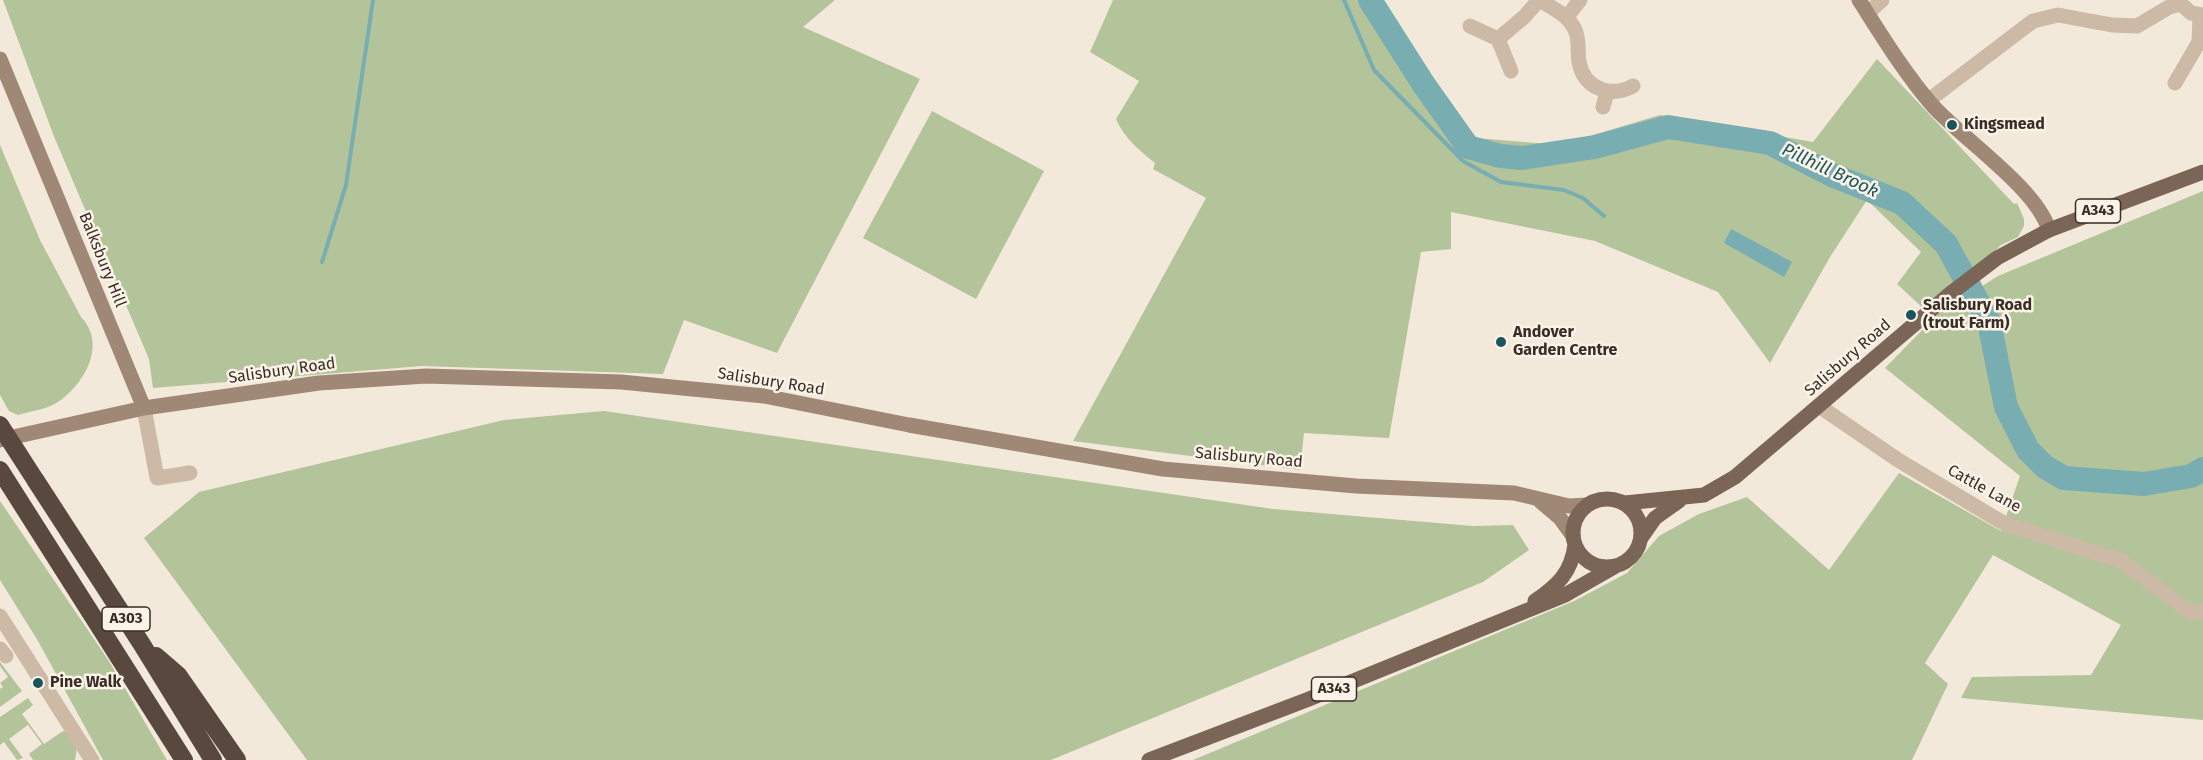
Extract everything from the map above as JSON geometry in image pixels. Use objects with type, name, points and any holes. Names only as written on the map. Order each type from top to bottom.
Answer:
[{"type":"highway","name":"A303","points":[[0,425],[141,643],[213,760]]},
{"type":"highway","name":"A303","points":[[0,470],[184,760]]},
{"type":"highway","points":[[141,643],[178,675],[237,760]]},
{"type":"main road","name":"Salisbury Road","points":[[1625,503],[1704,495],[1735,477],[1951,293],[1997,258],[2049,230],[2203,172]]},
{"type":"main road","points":[[1607,498],[1625,503],[1639,518],[1641,538],[1632,557],[1614,567],[1595,565],[1579,553],[1574,540],[1574,525],[1586,505],[1607,498]]},
{"type":"main road","name":"Salisbury Road","points":[[1641,538],[1655,518],[1681,499]]},
{"type":"main road","name":"A343","points":[[1518,613],[1563,579],[1573,559],[1574,540]]},
{"type":"main road","name":"A343","points":[[1149,760],[1309,699],[1565,596],[1614,567]]},
{"type":"street","points":[[1498,39],[1540,0],[1567,17],[1578,38],[1581,71],[1590,83],[1607,92],[1623,91],[1633,86]]},
{"type":"street","points":[[1567,17],[1580,0]]},
{"type":"street","points":[[1859,0],[1929,100],[1951,125],[2032,198],[2049,230]]},
{"type":"street","points":[[1868,14],[1881,0]]},
{"type":"street","points":[[1929,100],[2032,21],[2058,15],[2112,26],[2137,26],[2169,3],[2181,4],[2191,13],[2202,15],[2199,42],[2175,82]]},
{"type":"street","points":[[1470,26],[1498,39],[1511,71]]},
{"type":"street","name":"Balksbury Hill","points":[[0,59],[144,408],[157,477],[190,473]]},
{"type":"street","points":[[1603,107],[1607,92]]},
{"type":"street","name":"Salisbury Road","points":[[0,440],[144,408],[319,383],[414,377],[621,382],[764,396],[909,425],[1163,469],[1356,486],[1514,493],[1569,506],[1586,505]]},
{"type":"street","name":"Cattle Lane","points":[[1819,406],[1898,460],[2005,524],[2122,561],[2192,613],[2203,611]]},
{"type":"street","points":[[1536,497],[1560,518],[1574,540]]},
{"type":"street","points":[[0,616],[88,758]]},
{"type":"green space","points":[[3,0],[835,0],[803,27],[920,79],[777,353],[684,320],[663,374],[422,366],[153,388],[149,359],[55,139]]},
{"type":"green space","points":[[1113,0],[1379,0],[1476,138],[1560,145],[1660,115],[1813,142],[1877,59],[2014,204],[2017,203],[2024,219],[2024,226],[2018,237],[2001,245],[1982,264],[1923,308],[1897,284],[1921,252],[1867,200],[1830,257],[1770,363],[1718,292],[1595,241],[1451,212],[1451,249],[1421,252],[1389,438],[1304,433],[1300,470],[1073,441],[1206,198],[1153,169],[1155,163],[1128,138],[1119,126],[1116,119],[1139,81],[1090,52]]},
{"type":"green space","points":[[932,111],[1044,171],[976,299],[863,238]]},
{"type":"green space","points":[[0,145],[40,240],[88,327],[93,349],[90,361],[79,382],[61,400],[51,406],[18,415],[9,411],[0,395]]},
{"type":"green space","points":[[2203,191],[2203,720],[1961,698],[1972,677],[2091,675],[2121,625],[1993,555],[1925,663],[1948,684],[1912,760],[1193,760],[1574,601],[1627,573],[1659,536],[1699,514],[1747,497],[1829,570],[1899,473],[2001,531],[2020,476],[1885,368],[1938,314],[1998,276]]},
{"type":"green space","points":[[604,411],[1273,509],[1473,526],[1513,525],[1529,550],[1483,582],[1051,760],[307,760],[144,538],[199,492],[504,420]]},
{"type":"green space","points":[[0,501],[109,661],[167,760],[103,760],[38,641],[0,580]]},
{"type":"green space","points":[[0,662],[22,691],[0,707],[0,689],[3,687],[0,683],[8,677],[0,666]]},
{"type":"green space","points":[[28,698],[33,705],[22,714],[44,744],[63,731],[69,733],[77,748],[75,760],[33,760],[29,754],[42,744],[28,725],[9,739],[23,758],[17,760],[4,742],[0,745],[0,717]]},
{"type":"water","points":[[1731,229],[1792,262],[1784,277],[1724,243]]},
{"type":"waterway","points":[[322,262],[346,185],[373,0]]},
{"type":"waterway","points":[[1344,0],[1374,70],[1463,161],[1501,182],[1564,190],[1583,198],[1604,216]]},
{"type":"waterway","name":"Pillhill Brook","points":[[1370,0],[1424,85],[1468,147],[1500,156],[1522,158],[1595,147],[1668,127],[1770,143],[1832,175],[1902,203],[1946,244],[1989,322],[2006,407],[2028,450],[2045,467],[2064,478],[2144,484],[2191,476],[2203,469]]},
{"type":"place","name":"Kingsmead","points":[[1952,125]]},
{"type":"place","name":"Salisbury Road (trout Farm)","points":[[1911,315]]},
{"type":"place","name":"Andover Garden Centre","points":[[1501,342]]},
{"type":"place","name":"Pine Walk","points":[[38,683]]}]
